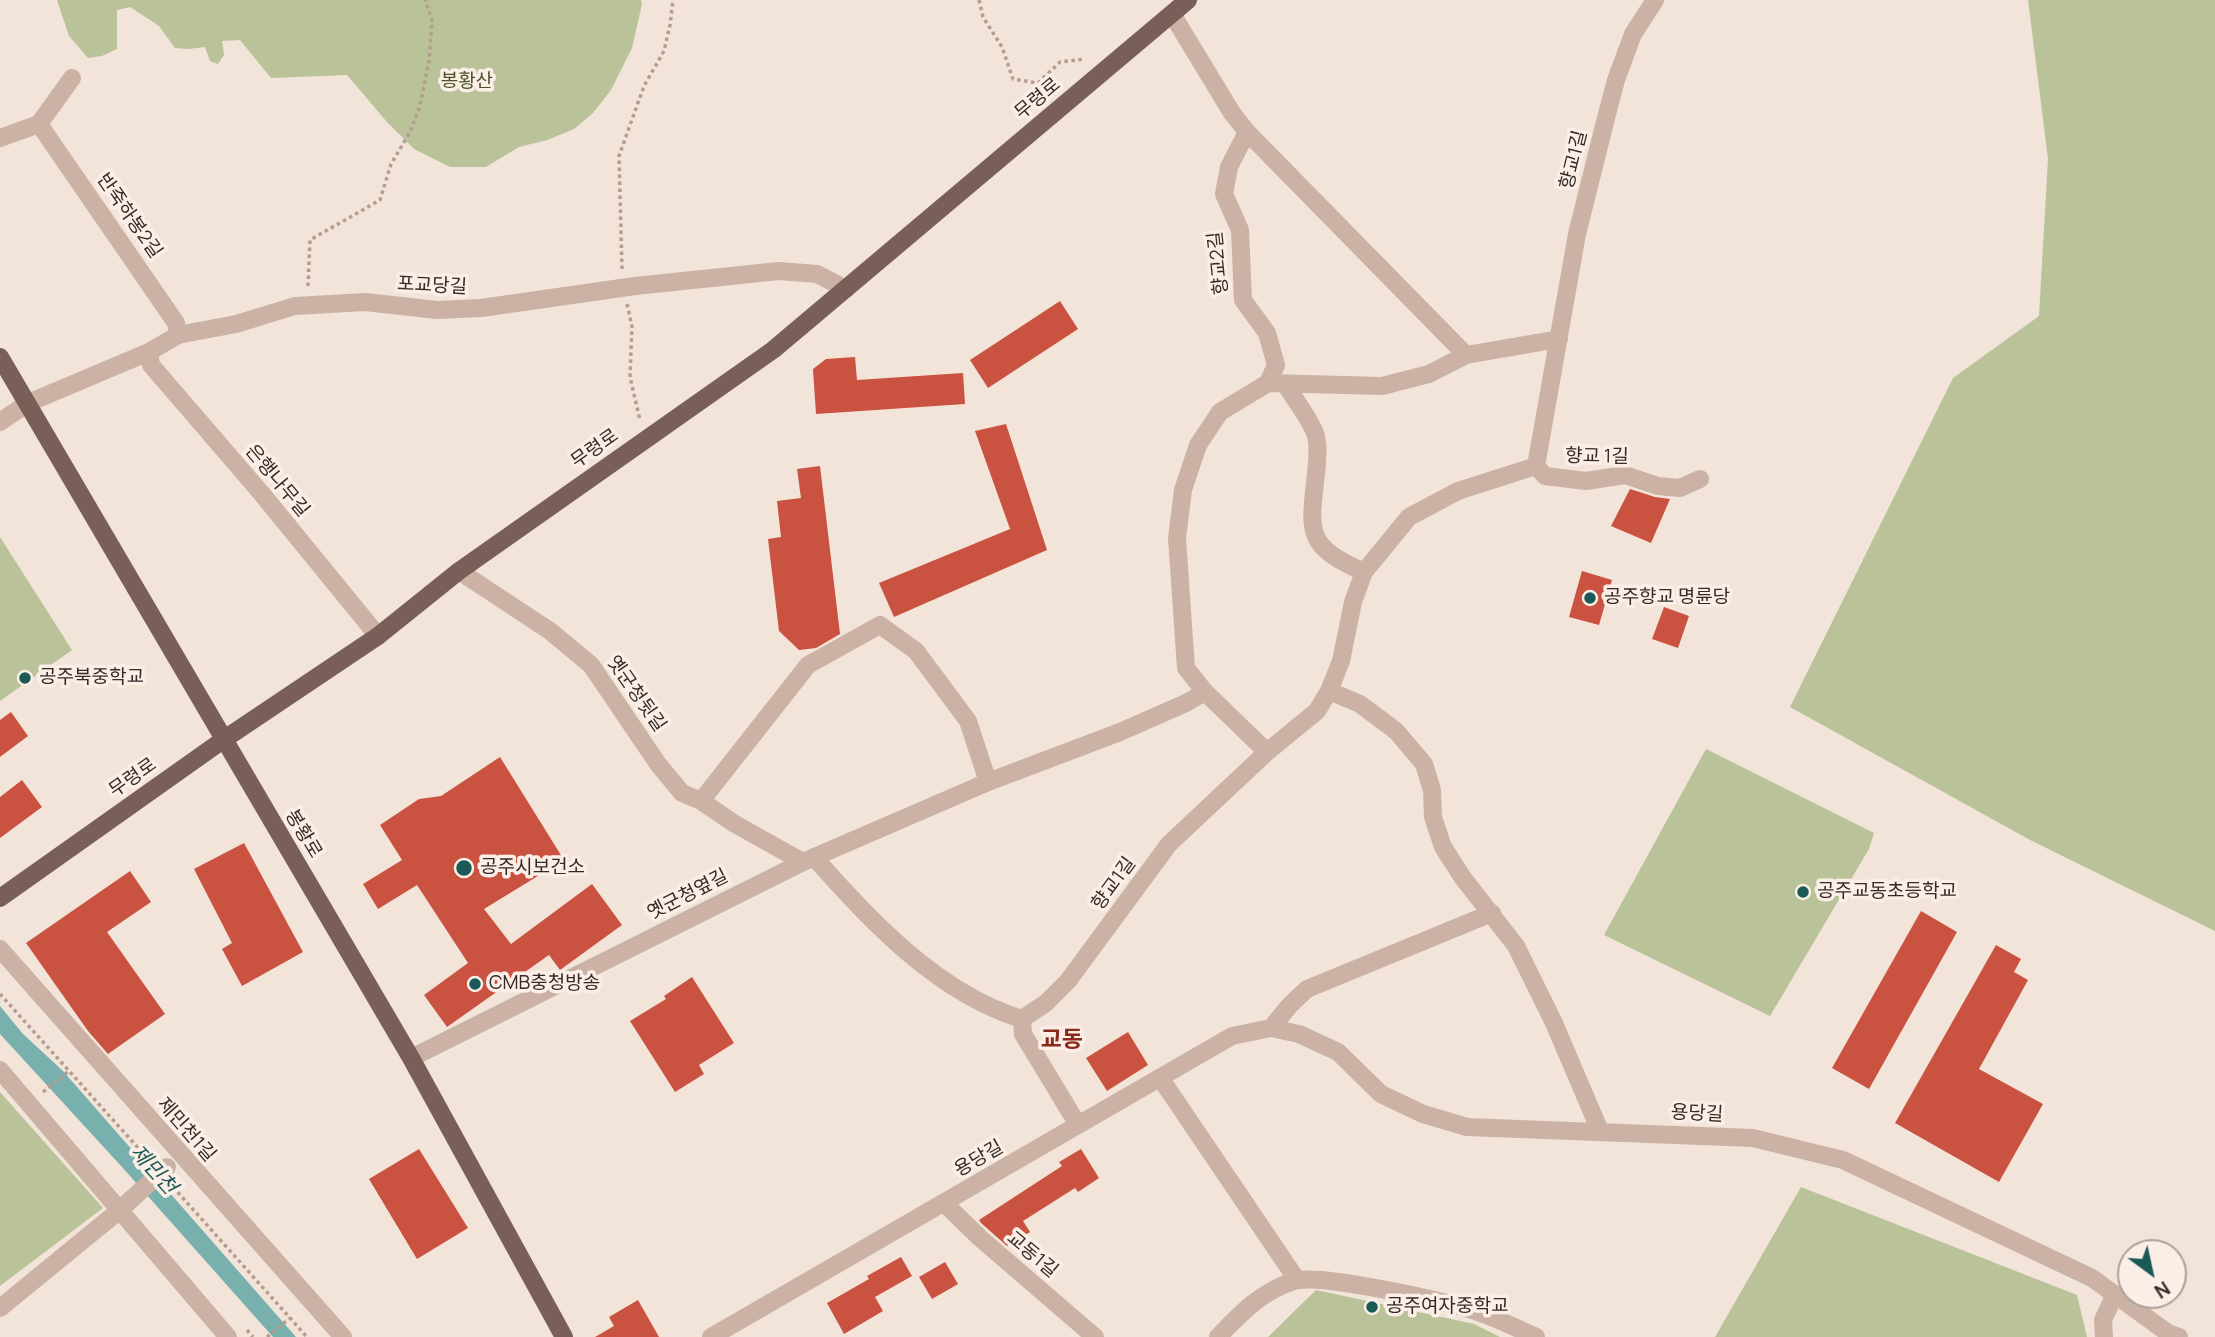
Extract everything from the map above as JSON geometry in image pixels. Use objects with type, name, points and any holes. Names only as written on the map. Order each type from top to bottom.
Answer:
[{"type":"main road","name":"무령로","points":[[0,898],[223,740],[377,636],[459,571],[773,350],[1188,0]]},
{"type":"main road","name":"봉황로","points":[[0,357],[411,1058],[564,1337]]},
{"type":"street","name":"향교1길","points":[[1023,1019],[1046,1003],[1068,981],[1169,844],[1267,752],[1317,711],[1329,691],[1341,661],[1353,602],[1364,572],[1409,517],[1458,491],[1535,466],[1577,234],[1616,80],[1633,34],[1656,0]]},
{"type":"street","points":[[1171,14],[1232,113],[1247,132],[1465,355]]},
{"type":"street","points":[[0,138],[39,124],[72,78]]},
{"type":"street","name":"반죽하봉2길","points":[[39,124],[176,323],[178,335]]},
{"type":"street","name":"향교2길","points":[[1247,132],[1229,167],[1224,194],[1240,230],[1243,300],[1268,333],[1276,365],[1277,384]]},
{"type":"street","name":"포교당길","points":[[0,422],[28,403],[149,352],[178,335],[236,324],[296,306],[365,302],[437,310],[481,308],[624,287],[779,271],[817,274],[846,289]]},
{"type":"street","points":[[1267,752],[1205,692],[1186,668],[1177,538],[1183,490],[1198,445],[1220,412],[1277,384],[1382,386],[1429,374],[1465,355],[1559,339]]},
{"type":"street","name":"은행나무길","points":[[149,352],[150,365],[261,494],[377,636]]},
{"type":"street","points":[[1277,384],[1316,435],[1317,463],[1312,529],[1322,547],[1342,562],[1364,572]]},
{"type":"street","name":"향교 1길","points":[[1535,466],[1545,476],[1586,481],[1625,475],[1658,486],[1680,488],[1700,479]]},
{"type":"street","name":"옛군청뒷길","points":[[459,571],[550,631],[591,665],[682,793],[701,801],[735,824],[808,860],[928,970],[998,1012],[1023,1019]]},
{"type":"street","points":[[701,801],[808,665],[880,625],[916,651],[968,721],[988,782]]},
{"type":"street","points":[[1329,691],[1360,704],[1396,731],[1424,764],[1432,790],[1433,817],[1443,848],[1516,946],[1559,1034],[1600,1131]]},
{"type":"street","name":"옛군청옆길","points":[[411,1058],[808,860],[988,782],[1120,732],[1205,692]]},
{"type":"street","points":[[1272,1028],[1307,989],[1492,913]]},
{"type":"street","name":"제민천1길","points":[[0,948],[174,1161],[343,1337]]},
{"type":"street","points":[[1023,1019],[1023,1034],[1078,1125]]},
{"type":"street","name":"용당길","points":[[711,1337],[1232,1036],[1272,1028],[1299,1034],[1338,1052],[1381,1094],[1423,1114],[1467,1127],[1753,1138],[1843,1160],[2092,1278],[2168,1333],[2179,1337]]},
{"type":"street","points":[[0,1070],[228,1337]]},
{"type":"street","points":[[1161,1079],[1297,1280]]},
{"type":"street","points":[[0,1308],[115,1214],[174,1161]]},
{"type":"street","name":"교동1길","points":[[944,1203],[1095,1337]]},
{"type":"street","points":[[1218,1337],[1261,1295],[1297,1280],[1337,1282],[1471,1310],[1511,1324],[1536,1337]]},
{"type":"street","points":[[2104,1337],[2103,1320],[2115,1294]]},
{"type":"path","points":[[308,291],[310,240],[380,200],[391,164],[410,132],[420,106],[429,61],[432,20],[425,0]]},
{"type":"path","points":[[640,419],[630,377],[632,326],[624,287],[619,215],[619,156],[644,86],[664,51],[673,0]]},
{"type":"path","points":[[979,0],[983,17],[1002,47],[1013,79],[1038,83],[1060,62],[1085,59]]},
{"type":"path","points":[[38,1096],[69,1071]]},
{"type":"path","points":[[267,1337],[290,1318]]},
{"type":"green space","name":"봉황산","points":[[57,0],[641,0],[642,4],[632,48],[611,90],[593,113],[574,129],[519,147],[486,167],[450,167],[414,149],[347,75],[271,78],[240,40],[222,41],[224,55],[218,64],[210,61],[205,47],[175,48],[159,26],[130,7],[117,10],[117,49],[102,56],[88,58],[69,36]]},
{"type":"green space","points":[[2028,0],[2215,0],[2215,931],[2030,840],[1790,707],[1953,378],[2039,316],[2048,159]]},
{"type":"green space","points":[[0,537],[72,650],[0,701]]},
{"type":"green space","points":[[1706,749],[1874,833],[1869,849],[1770,1016],[1604,935]]},
{"type":"green space","points":[[0,1092],[103,1208],[0,1286]]},
{"type":"green space","points":[[1801,1187],[2077,1295],[2087,1337],[1715,1337]]},
{"type":"green space","points":[[1316,1290],[1474,1324],[1500,1337],[1268,1337]]},
{"type":"water","name":"제민천","points":[[0,1006],[23,1034],[63,1071],[296,1337],[273,1337],[0,1034]]},
{"type":"building","points":[[1060,301],[1078,329],[988,388],[970,360]]},
{"type":"building","points":[[855,357],[857,380],[963,373],[965,404],[816,414],[813,369],[826,359]]},
{"type":"building","points":[[1006,424],[1047,550],[894,617],[879,583],[1010,529],[975,431]]},
{"type":"building","points":[[820,466],[840,634],[816,648],[799,650],[779,631],[768,539],[781,537],[777,501],[801,498],[797,469]]},
{"type":"building","points":[[1630,489],[1670,499],[1651,543],[1611,526]]},
{"type":"building","name":"공주향교 명륜당","points":[[1582,571],[1612,580],[1599,625],[1569,617]]},
{"type":"building","points":[[1664,607],[1689,616],[1678,648],[1652,639]]},
{"type":"building","points":[[11,712],[28,736],[0,757],[0,720]]},
{"type":"building","points":[[500,757],[564,860],[484,909],[511,944],[592,884],[622,925],[560,970],[549,955],[447,1027],[424,995],[468,963],[417,885],[378,909],[363,884],[402,860],[380,825],[419,799],[441,796]]},
{"type":"building","points":[[22,780],[42,807],[0,838],[0,797]]},
{"type":"building","points":[[244,843],[303,952],[242,986],[222,949],[232,943],[194,869]]},
{"type":"building","points":[[130,871],[151,902],[107,932],[165,1014],[108,1054],[88,1031],[26,943]]},
{"type":"building","points":[[1921,911],[1957,932],[1869,1089],[1832,1068]]},
{"type":"building","points":[[1996,945],[2021,959],[2014,972],[2028,980],[1979,1069],[2043,1104],[1999,1182],[1895,1123]]},
{"type":"building","points":[[692,977],[734,1043],[699,1065],[704,1074],[675,1092],[630,1021],[666,999],[664,996]]},
{"type":"building","points":[[1128,1032],[1148,1065],[1107,1091],[1086,1058]]},
{"type":"building","points":[[419,1149],[468,1228],[417,1259],[369,1179]]},
{"type":"building","points":[[1081,1149],[1099,1178],[1078,1192],[1075,1188],[1023,1221],[1030,1232],[1007,1246],[981,1223],[979,1220],[1062,1166],[1059,1162]]},
{"type":"building","points":[[901,1257],[912,1276],[875,1297],[883,1311],[844,1334],[827,1303]]},
{"type":"building","points":[[945,1262],[958,1284],[932,1299],[919,1277]]},
{"type":"building","points":[[638,1300],[659,1337],[595,1337],[614,1326],[609,1317]]},
{"type":"place","name":"공주향교 명륜당","points":[[1590,598]]},
{"type":"place","name":"공주북중학교","points":[[25,678]]},
{"type":"place","name":"공주시보건소","points":[[464,868]]},
{"type":"place","name":"공주교동초등학교","points":[[1803,892]]},
{"type":"place","name":"CMB충청방송","points":[[475,984]]},
{"type":"place","name":"공주여자중학교","points":[[1372,1307]]},
{"type":"district","name":"교동","points":[[1062,1041]]}]
